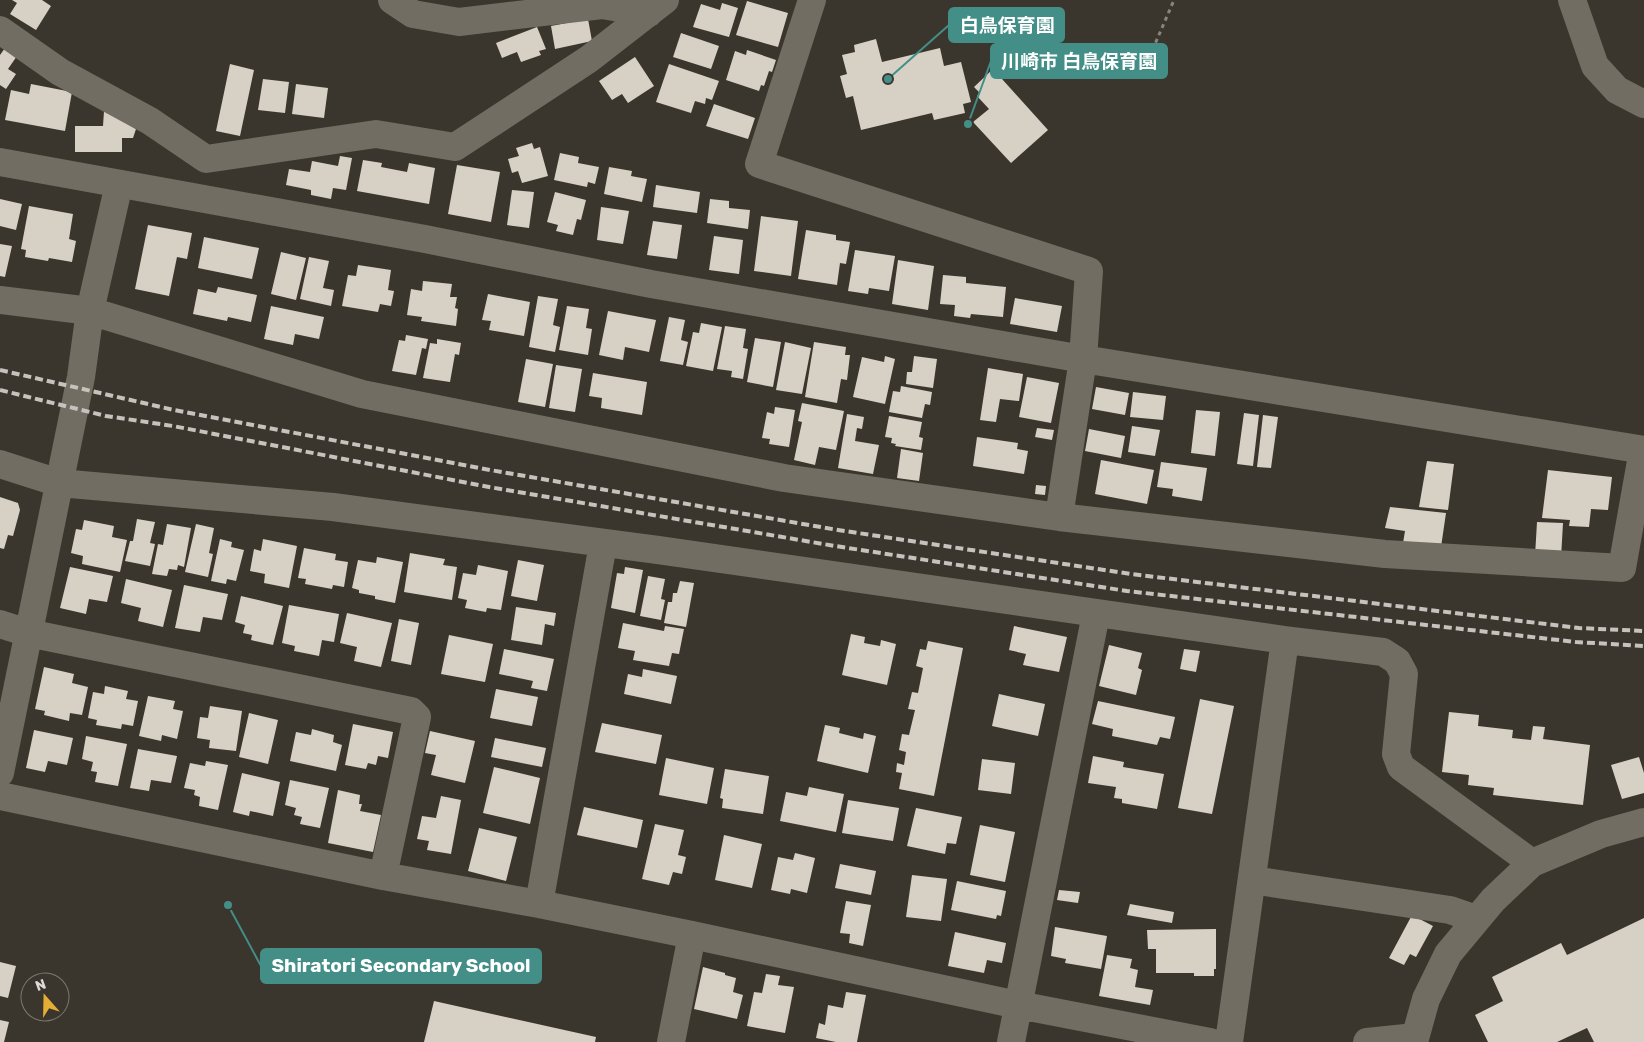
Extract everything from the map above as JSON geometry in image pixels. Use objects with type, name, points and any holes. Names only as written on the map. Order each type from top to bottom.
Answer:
[{"type":"street","points":[[392,0],[413,14],[459,22],[545,6],[602,5],[657,7]]},
{"type":"street","points":[[812,0],[759,164],[1089,270],[1083,359],[1060,517]]},
{"type":"street","points":[[1572,0],[1595,66],[1617,90],[1644,104]]},
{"type":"street","points":[[0,30],[60,72],[150,121],[206,159],[376,134],[455,147],[589,59],[657,7]]},
{"type":"street","points":[[198,199],[206,159]]},
{"type":"street","points":[[0,162],[425,239],[651,284],[1083,359],[1643,450],[1622,568],[1384,554],[1060,517],[784,478],[362,394],[90,311],[0,300]]},
{"type":"street","points":[[0,773],[80,377],[90,311],[119,184]]},
{"type":"street","points":[[0,464],[58,483],[333,507],[658,550],[1096,614],[1383,652],[1397,661],[1404,674],[1396,754],[1401,767],[1532,863]]},
{"type":"street","points":[[539,904],[604,544]]},
{"type":"street","points":[[1011,1042],[1096,614]]},
{"type":"street","points":[[0,624],[28,633],[411,711],[417,717],[383,876]]},
{"type":"street","points":[[1229,1042],[1285,640]]},
{"type":"street","points":[[0,796],[383,876],[539,904],[1018,1005],[1210,1042]]},
{"type":"street","points":[[1367,1042],[1414,1040],[1426,999],[1448,954],[1476,918],[1532,863],[1602,834],[1644,822]]},
{"type":"street","points":[[1252,880],[1450,910],[1476,918]]},
{"type":"street","points":[[671,1042],[692,936]]},
{"type":"path","points":[[1144,72],[1174,0]]},
{"type":"building","points":[[12,0],[42,0],[51,6],[36,30],[10,14],[17,3]]},
{"type":"building","points":[[747,1],[788,13],[778,47],[736,35]]},
{"type":"building","points":[[722,3],[738,8],[729,37],[693,27],[701,4],[720,10]]},
{"type":"building","points":[[588,19],[592,41],[555,49],[551,26]]},
{"type":"building","points":[[537,27],[546,49],[539,51],[541,55],[521,62],[517,52],[502,58],[496,43]]},
{"type":"building","points":[[681,33],[719,46],[711,69],[673,57]]},
{"type":"building","points":[[876,39],[882,62],[940,48],[944,66],[961,62],[971,102],[963,104],[965,113],[934,120],[932,113],[861,130],[853,96],[846,98],[840,76],[847,74],[842,55],[855,52],[854,45]]},
{"type":"building","points":[[5,48],[17,56],[8,69],[16,74],[6,89],[0,85],[0,55]]},
{"type":"building","points":[[747,50],[776,60],[772,72],[769,71],[764,86],[761,85],[759,91],[726,80],[735,51],[746,55]]},
{"type":"building","points":[[635,57],[654,86],[628,103],[622,94],[612,100],[599,81]]},
{"type":"building","points":[[230,64],[254,70],[240,136],[216,131]]},
{"type":"building","points":[[669,64],[719,81],[712,100],[706,98],[705,104],[695,101],[691,113],[656,102]]},
{"type":"building","points":[[993,69],[1048,130],[1011,163],[973,122],[989,109],[977,96],[980,93],[974,87]]},
{"type":"building","points":[[263,79],[289,82],[285,113],[258,110]]},
{"type":"building","points":[[31,84],[72,92],[65,131],[5,120],[11,90],[29,94]]},
{"type":"building","points":[[296,84],[328,88],[324,118],[292,114]]},
{"type":"building","points":[[714,104],[755,118],[748,139],[706,126]]},
{"type":"building","points":[[104,111],[109,112],[136,129],[133,138],[122,138],[122,152],[75,152],[75,126],[103,126]]},
{"type":"building","points":[[532,143],[534,149],[540,147],[548,176],[522,183],[518,171],[512,173],[508,159],[519,156],[516,148]]},
{"type":"building","points":[[560,153],[579,157],[578,163],[599,167],[595,184],[588,182],[587,187],[554,180]]},
{"type":"building","points":[[340,156],[352,158],[346,190],[333,188],[331,199],[311,195],[311,190],[286,185],[289,169],[310,172],[312,161],[338,166]]},
{"type":"building","points":[[363,160],[382,163],[381,167],[407,172],[409,163],[435,168],[429,204],[357,191]]},
{"type":"building","points":[[457,165],[500,172],[491,222],[448,214]]},
{"type":"building","points":[[609,167],[632,171],[631,176],[647,179],[642,202],[604,194]]},
{"type":"building","points":[[656,185],[700,192],[697,213],[653,207]]},
{"type":"building","points":[[512,190],[534,192],[529,228],[507,225]]},
{"type":"building","points":[[555,192],[586,200],[581,220],[577,219],[573,235],[556,231],[558,225],[547,222]]},
{"type":"building","points":[[0,199],[22,204],[16,230],[0,226]]},
{"type":"building","points":[[710,199],[729,201],[729,208],[750,210],[748,229],[707,223]]},
{"type":"building","points":[[29,206],[73,214],[69,239],[76,241],[72,262],[49,258],[48,261],[25,257],[26,250],[21,249]]},
{"type":"building","points":[[601,207],[629,211],[623,244],[597,240]]},
{"type":"building","points":[[761,216],[798,221],[791,276],[754,271]]},
{"type":"building","points":[[653,221],[682,225],[677,259],[647,255]]},
{"type":"building","points":[[148,225],[192,233],[187,259],[177,257],[169,296],[135,289]]},
{"type":"building","points":[[806,230],[836,235],[836,240],[850,242],[846,264],[840,263],[837,285],[798,279]]},
{"type":"building","points":[[714,236],[743,240],[739,274],[709,270]]},
{"type":"building","points":[[204,237],[259,248],[252,279],[198,268]]},
{"type":"building","points":[[0,244],[12,246],[5,277],[0,276]]},
{"type":"building","points":[[855,250],[895,256],[889,291],[869,288],[868,294],[848,291]]},
{"type":"building","points":[[281,252],[306,258],[296,300],[271,294]]},
{"type":"building","points":[[309,257],[329,261],[323,288],[334,290],[331,306],[300,299]]},
{"type":"building","points":[[898,260],[934,266],[928,310],[892,304]]},
{"type":"building","points":[[358,265],[391,270],[388,290],[394,291],[391,306],[380,304],[378,312],[342,306],[348,275],[356,276]]},
{"type":"building","points":[[943,275],[966,277],[966,283],[1006,287],[1003,317],[971,314],[970,318],[954,316],[955,305],[940,304]]},
{"type":"building","points":[[423,281],[452,284],[450,297],[457,297],[455,308],[458,309],[456,326],[421,321],[422,317],[407,315],[411,289],[422,291]]},
{"type":"building","points":[[218,287],[257,295],[251,322],[228,317],[227,321],[193,314],[198,289],[216,293]]},
{"type":"building","points":[[488,294],[530,302],[524,336],[489,330],[491,321],[482,320]]},
{"type":"building","points":[[538,296],[558,299],[553,325],[560,327],[555,352],[529,347]]},
{"type":"building","points":[[1015,298],[1062,306],[1057,332],[1010,324]]},
{"type":"building","points":[[271,306],[324,317],[319,339],[295,334],[293,345],[264,339]]},
{"type":"building","points":[[567,306],[589,309],[586,328],[592,329],[588,355],[559,350]]},
{"type":"building","points":[[608,311],[656,320],[649,352],[625,347],[623,360],[599,355]]},
{"type":"building","points":[[669,317],[685,320],[681,340],[688,342],[683,365],[660,361]]},
{"type":"building","points":[[701,323],[722,327],[713,371],[686,366],[693,332],[699,333]]},
{"type":"building","points":[[725,326],[746,329],[743,348],[748,349],[743,379],[731,377],[732,371],[717,369]]},
{"type":"building","points":[[406,335],[428,339],[426,349],[422,348],[416,375],[392,371],[399,340],[405,341]]},
{"type":"building","points":[[755,338],[781,342],[773,387],[747,382]]},
{"type":"building","points":[[437,339],[461,343],[459,355],[455,354],[450,382],[423,378],[430,343],[437,344]]},
{"type":"building","points":[[785,342],[811,348],[802,394],[776,390]]},
{"type":"building","points":[[814,342],[846,347],[845,355],[850,355],[847,380],[841,379],[837,403],[805,397]]},
{"type":"building","points":[[885,356],[895,359],[885,404],[853,397],[862,357],[884,362]]},
{"type":"building","points":[[914,356],[937,359],[933,388],[906,384],[907,372],[912,372]]},
{"type":"building","points":[[526,359],[553,364],[545,407],[518,402]]},
{"type":"building","points":[[556,365],[582,369],[575,412],[549,408]]},
{"type":"building","points":[[988,368],[1023,374],[1019,401],[1000,399],[996,422],[980,420]]},
{"type":"building","points":[[593,373],[647,382],[642,415],[601,408],[602,398],[589,396]]},
{"type":"building","points":[[1027,377],[1059,383],[1051,423],[1019,417]]},
{"type":"building","points":[[901,386],[932,392],[930,405],[925,404],[922,418],[889,412],[893,391],[900,392]]},
{"type":"building","points":[[1096,387],[1129,393],[1125,415],[1092,409]]},
{"type":"building","points":[[1133,392],[1166,396],[1163,420],[1130,417]]},
{"type":"building","points":[[802,403],[844,411],[836,450],[819,447],[815,465],[794,460],[802,422],[798,421]]},
{"type":"building","points":[[775,407],[795,410],[789,447],[769,444],[770,439],[762,438],[767,412],[774,414]]},
{"type":"building","points":[[1196,410],[1220,412],[1215,456],[1191,453]]},
{"type":"building","points":[[1244,413],[1259,415],[1253,466],[1237,464]]},
{"type":"building","points":[[847,414],[864,417],[862,429],[857,428],[855,441],[879,445],[873,474],[838,468]]},
{"type":"building","points":[[1263,415],[1278,417],[1271,468],[1257,467]]},
{"type":"building","points":[[889,416],[922,422],[919,437],[923,438],[921,450],[895,446],[896,444],[891,443],[892,438],[885,437]]},
{"type":"building","points":[[1132,426],[1160,430],[1155,456],[1128,452]]},
{"type":"building","points":[[1037,428],[1054,430],[1052,440],[1035,437]]},
{"type":"building","points":[[1089,429],[1125,436],[1121,458],[1085,451]]},
{"type":"building","points":[[977,437],[1018,443],[1017,449],[1028,451],[1024,474],[973,466]]},
{"type":"building","points":[[901,449],[923,453],[919,481],[897,478]]},
{"type":"building","points":[[1101,460],[1154,470],[1147,504],[1095,494]]},
{"type":"building","points":[[1427,461],[1454,464],[1448,510],[1419,507]]},
{"type":"building","points":[[1161,462],[1207,468],[1202,501],[1172,496],[1173,489],[1157,487]]},
{"type":"building","points":[[1548,470],[1612,477],[1608,510],[1591,509],[1589,527],[1569,526],[1570,520],[1542,518]]},
{"type":"building","points":[[1036,485],[1046,486],[1045,495],[1035,494]]},
{"type":"building","points":[[0,497],[18,503],[20,510],[13,536],[8,535],[4,549],[0,548]]},
{"type":"building","points":[[1390,507],[1446,513],[1440,554],[1403,543],[1405,531],[1385,528]]},
{"type":"building","points":[[137,519],[155,522],[150,543],[155,544],[150,566],[125,561],[130,541],[133,541]]},
{"type":"building","points":[[84,520],[114,526],[112,537],[127,540],[120,572],[82,564],[83,556],[71,553],[76,529],[82,530]]},
{"type":"building","points":[[1537,522],[1563,523],[1561,558],[1535,556]]},
{"type":"building","points":[[167,524],[191,528],[184,567],[178,565],[177,570],[169,569],[167,576],[152,574],[158,544],[163,545]]},
{"type":"building","points":[[196,524],[214,528],[209,553],[213,554],[208,577],[185,572]]},
{"type":"building","points":[[220,539],[232,542],[231,547],[244,550],[236,581],[227,579],[226,584],[211,581]]},
{"type":"building","points":[[263,539],[297,546],[289,588],[264,583],[265,574],[250,571],[254,549],[261,551]]},
{"type":"building","points":[[304,548],[336,554],[335,560],[348,562],[344,587],[333,585],[332,589],[305,584],[306,579],[298,578]]},
{"type":"building","points":[[410,553],[445,559],[443,565],[457,567],[452,600],[404,592]]},
{"type":"building","points":[[377,557],[403,562],[395,603],[375,599],[375,596],[359,593],[359,590],[352,588],[358,560],[376,563]]},
{"type":"building","points":[[518,560],[544,565],[537,601],[511,596]]},
{"type":"building","points":[[478,565],[508,571],[501,610],[487,608],[486,612],[465,608],[467,600],[458,598],[463,573],[476,575]]},
{"type":"building","points":[[70,567],[113,576],[107,602],[89,599],[86,614],[60,608]]},
{"type":"building","points":[[625,567],[643,570],[635,613],[611,608],[617,573],[624,574]]},
{"type":"building","points":[[648,576],[665,579],[661,599],[665,600],[661,620],[640,616]]},
{"type":"building","points":[[126,579],[172,590],[163,627],[138,621],[141,608],[121,603]]},
{"type":"building","points":[[680,581],[694,583],[686,627],[664,623],[668,602],[672,602],[673,593],[677,593]]},
{"type":"building","points":[[184,585],[228,594],[222,620],[203,617],[200,632],[175,628]]},
{"type":"building","points":[[241,596],[283,606],[273,645],[251,640],[252,635],[243,633],[245,625],[235,622]]},
{"type":"building","points":[[289,605],[339,614],[334,642],[322,640],[319,656],[294,651],[295,646],[282,643]]},
{"type":"building","points":[[516,607],[556,613],[554,626],[545,624],[542,645],[511,640]]},
{"type":"building","points":[[347,613],[392,623],[381,667],[354,661],[357,647],[340,643]]},
{"type":"building","points":[[399,619],[419,623],[411,665],[391,661]]},
{"type":"building","points":[[623,623],[664,631],[665,626],[684,629],[679,654],[672,653],[669,666],[633,660],[635,651],[618,648]]},
{"type":"building","points":[[1014,626],[1067,637],[1059,672],[1023,665],[1026,654],[1009,650]]},
{"type":"building","points":[[851,634],[865,637],[864,643],[880,646],[881,640],[896,644],[887,685],[842,675]]},
{"type":"building","points":[[449,635],[493,644],[485,682],[441,674]]},
{"type":"building","points":[[928,641],[963,648],[934,796],[899,789],[902,773],[896,772],[897,763],[904,765],[906,752],[899,750],[902,734],[909,735],[915,710],[908,709],[912,692],[918,693],[923,668],[916,666],[920,649],[926,650]]},
{"type":"building","points":[[1109,645],[1142,653],[1138,668],[1142,670],[1136,695],[1099,686]]},
{"type":"building","points":[[504,649],[554,659],[547,691],[531,688],[533,681],[499,674]]},
{"type":"building","points":[[1184,649],[1200,651],[1196,672],[1180,669]]},
{"type":"building","points":[[44,667],[74,674],[72,683],[88,687],[82,715],[70,713],[69,721],[44,715],[45,711],[35,709]]},
{"type":"building","points":[[643,669],[677,676],[671,704],[624,694],[628,674],[642,677]]},
{"type":"building","points":[[105,686],[128,691],[126,699],[138,701],[133,726],[122,724],[121,729],[96,725],[97,720],[88,718],[93,692],[104,694]]},
{"type":"building","points":[[496,689],[538,697],[532,726],[490,718]]},
{"type":"building","points":[[999,694],[1045,704],[1038,736],[992,726]]},
{"type":"building","points":[[148,696],[175,701],[173,709],[183,711],[177,739],[162,735],[161,741],[139,736]]},
{"type":"building","points":[[1200,699],[1234,706],[1212,814],[1178,808]]},
{"type":"building","points":[[1098,701],[1175,717],[1170,739],[1160,737],[1157,745],[1112,736],[1113,729],[1092,724]]},
{"type":"building","points":[[210,706],[242,711],[236,751],[209,748],[210,740],[197,738],[200,717],[208,718]]},
{"type":"building","points":[[1449,712],[1479,715],[1478,726],[1513,730],[1512,738],[1531,740],[1533,726],[1545,727],[1543,739],[1590,745],[1583,805],[1493,795],[1494,788],[1468,785],[1469,775],[1442,772]]},
{"type":"building","points":[[249,713],[278,720],[268,764],[239,757]]},
{"type":"building","points":[[602,723],[662,735],[656,764],[595,752]]},
{"type":"building","points":[[353,724],[393,732],[388,758],[378,756],[376,765],[368,763],[366,769],[345,765]]},
{"type":"building","points":[[825,725],[840,728],[839,733],[863,739],[864,733],[876,736],[868,773],[817,761]]},
{"type":"building","points":[[312,729],[334,735],[333,742],[342,745],[336,771],[290,761],[296,732],[311,735]]},
{"type":"building","points":[[34,730],[73,738],[67,765],[48,761],[45,772],[26,768]]},
{"type":"building","points":[[430,731],[475,741],[465,783],[431,775],[436,755],[425,753]]},
{"type":"building","points":[[86,736],[127,744],[118,786],[95,782],[97,772],[91,771],[93,762],[82,759]]},
{"type":"building","points":[[495,738],[546,748],[542,767],[491,757]]},
{"type":"building","points":[[138,749],[177,756],[171,783],[151,780],[149,791],[130,788]]},
{"type":"building","points":[[1093,756],[1124,762],[1123,767],[1164,774],[1157,809],[1122,803],[1122,799],[1114,798],[1116,787],[1088,783]]},
{"type":"building","points":[[1639,757],[1644,773],[1644,793],[1622,799],[1611,765]]},
{"type":"building","points":[[666,758],[714,768],[707,804],[659,795]]},
{"type":"building","points":[[982,759],[1015,763],[1011,794],[978,790]]},
{"type":"building","points":[[206,761],[228,765],[218,810],[199,806],[200,797],[194,795],[195,790],[184,788],[190,763],[205,766]]},
{"type":"building","points":[[494,767],[540,778],[530,824],[483,813]]},
{"type":"building","points":[[725,769],[769,776],[763,814],[722,808],[723,799],[720,798]]},
{"type":"building","points":[[242,773],[280,782],[273,816],[250,811],[249,816],[233,812]]},
{"type":"building","points":[[290,780],[329,788],[320,828],[300,824],[302,817],[294,815],[296,808],[285,805]]},
{"type":"building","points":[[809,787],[844,794],[836,832],[780,821],[786,792],[807,796]]},
{"type":"building","points":[[338,790],[360,795],[359,804],[362,804],[360,811],[381,815],[373,852],[328,843]]},
{"type":"building","points":[[441,796],[461,800],[451,854],[427,850],[429,841],[417,839],[422,816],[436,818]]},
{"type":"building","points":[[848,800],[899,808],[893,841],[842,833]]},
{"type":"building","points":[[584,807],[643,820],[637,848],[577,835]]},
{"type":"building","points":[[916,808],[962,817],[956,844],[947,843],[945,854],[907,846]]},
{"type":"building","points":[[655,824],[684,830],[678,855],[686,857],[682,874],[673,872],[669,885],[642,879]]},
{"type":"building","points":[[980,825],[1015,832],[1005,882],[970,875]]},
{"type":"building","points":[[479,828],[517,837],[506,881],[468,871]]},
{"type":"building","points":[[724,835],[762,844],[752,888],[715,880]]},
{"type":"building","points":[[795,853],[815,858],[807,893],[791,889],[790,894],[771,890],[778,857],[793,860]]},
{"type":"building","points":[[840,864],[876,871],[871,895],[835,888]]},
{"type":"building","points":[[912,875],[947,879],[941,921],[906,917]]},
{"type":"building","points":[[957,881],[1006,891],[1001,916],[997,915],[996,919],[951,910]]},
{"type":"building","points":[[1059,890],[1080,892],[1078,903],[1057,900]]},
{"type":"building","points":[[846,901],[871,905],[863,946],[849,943],[850,934],[840,933]]},
{"type":"building","points":[[1130,904],[1174,912],[1172,923],[1127,915]]},
{"type":"building","points":[[1412,915],[1433,926],[1416,957],[1410,954],[1404,965],[1389,958]]},
{"type":"building","points":[[1644,918],[1644,1042],[1594,1042],[1587,1028],[1557,1042],[1488,1042],[1475,1015],[1503,1001],[1492,977],[1561,943],[1567,955]]},
{"type":"building","points":[[1055,927],[1107,936],[1101,969],[1065,963],[1066,959],[1051,956]]},
{"type":"building","points":[[1216,929],[1216,969],[1214,969],[1214,976],[1194,976],[1194,973],[1156,973],[1156,949],[1148,949],[1147,930]]},
{"type":"building","points":[[955,932],[1006,943],[1002,963],[987,960],[984,973],[948,966]]},
{"type":"building","points":[[1107,955],[1132,959],[1130,968],[1138,970],[1135,987],[1153,990],[1150,1005],[1099,996]]},
{"type":"building","points":[[0,962],[16,966],[8,998],[0,996]]},
{"type":"building","points":[[703,967],[736,978],[733,992],[743,995],[737,1019],[694,1009]]},
{"type":"building","points":[[766,974],[780,976],[778,985],[794,987],[785,1033],[747,1026],[754,992],[762,993]]},
{"type":"building","points":[[846,992],[866,995],[857,1042],[836,1042],[816,1038],[819,1023],[825,1025],[828,1005],[843,1008]]},
{"type":"building","points":[[434,1001],[596,1037],[595,1042],[424,1042]]},
{"type":"building","points":[[0,1020],[9,1022],[4,1042],[0,1042]]},
{"type":"railway","points":[[0,370],[174,410],[490,470],[838,530],[1131,574],[1579,628],[1644,631]]},
{"type":"railway","points":[[0,390],[106,416],[173,426],[489,487],[835,546],[1127,591],[1576,642],[1644,646]]},
{"type":"place","name":"白鳥保育園","points":[[888,79]]},
{"type":"place","name":"川崎市 白鳥保育園","points":[[968,124]]},
{"type":"place","name":"Shiratori Secondary School","points":[[228,905]]}]
